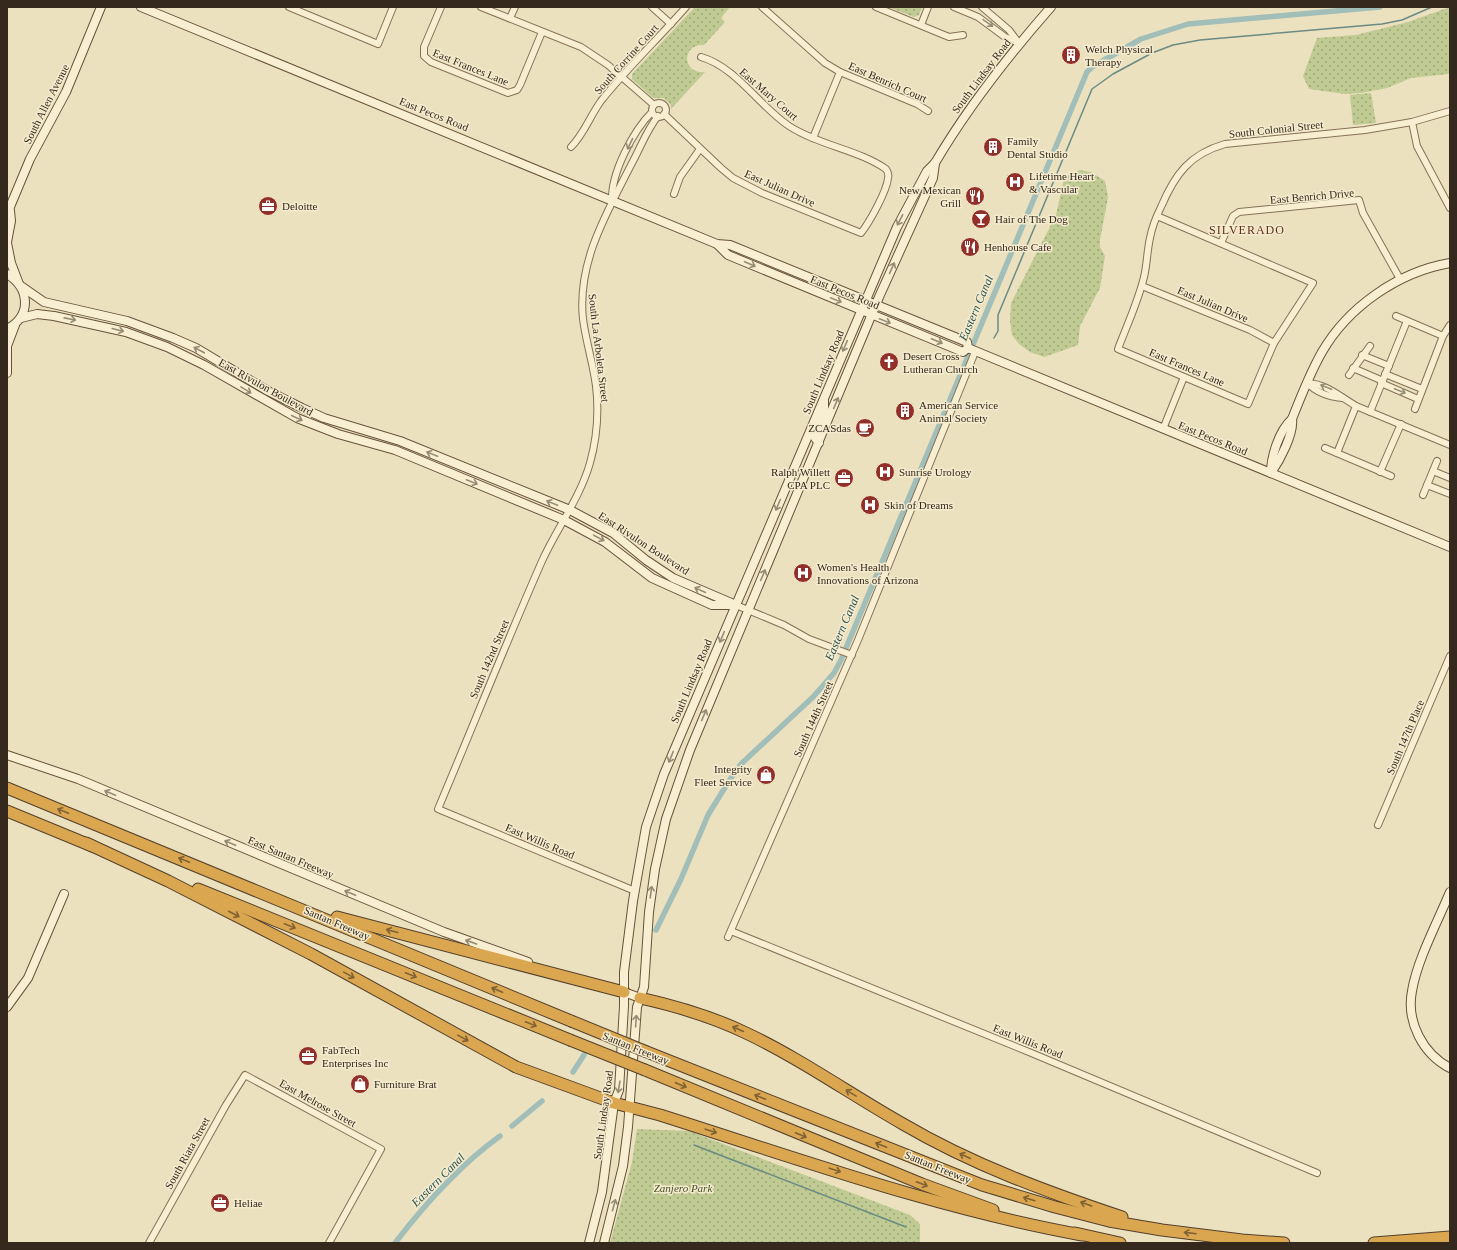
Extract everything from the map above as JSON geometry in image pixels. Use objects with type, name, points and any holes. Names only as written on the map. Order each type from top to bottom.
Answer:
[{"type":"highway","name":"Santan Freeway","points":[[7,788],[647,1052],[982,1185],[1109,1221],[1162,1230],[1242,1240],[1284,1243]]},
{"type":"highway","name":"Santan Freeway","points":[[7,811],[645,1070],[869,1163],[974,1204],[1082,1235],[1120,1243]]},
{"type":"highway","points":[[86,843],[168,881],[306,951],[509,1064],[614,1103],[932,1201],[1007,1220],[1082,1235]]},
{"type":"highway","points":[[298,907],[624,992]]},
{"type":"highway","points":[[640,998],[705,1016],[746,1033],[794,1058],[903,1124],[965,1156],[1069,1198],[1162,1230]]},
{"type":"highway","points":[[1374,1243],[1450,1237]]},
{"type":"main road","name":"South Allen Avenue","points":[[18,321],[25,302],[11,263],[7,243],[10,221],[8,212],[30,159],[66,92],[102,7]]},
{"type":"main road","name":"East Pecos Road","points":[[141,7],[717,244],[730,245],[876,304],[967,342],[972,350]]},
{"type":"main road","name":"South Lindsay Road","points":[[589,1243],[602,1192],[614,1103],[619,1090],[624,972],[641,852],[654,802],[824,396],[906,209],[927,171],[935,164],[978,97],[1020,43],[1051,7]]},
{"type":"main road","name":"South Lindsay Road","points":[[604,1243],[623,1166],[630,1107],[637,1007],[644,987],[650,897],[658,851],[666,819],[690,750],[876,304],[933,178],[935,164]]},
{"type":"main road","name":"East Pecos Road","points":[[717,244],[728,255],[872,315],[963,352],[972,350],[1450,547]]},
{"type":"main road","points":[[1271,473],[1278,462],[1293,426],[1292,419],[1315,364],[1328,342],[1349,317],[1373,296],[1400,279],[1416,272],[1450,263]]},
{"type":"main road","name":"East Rivulon Boulevard","points":[[7,274],[44,302],[127,321],[173,338],[218,360],[273,394],[324,418],[400,441],[570,510],[613,534],[646,560],[673,578],[736,605]]},
{"type":"main road","name":"East Rivulon Boulevard","points":[[18,321],[44,314],[114,329],[142,337],[204,365],[297,418],[338,434],[395,450],[564,520],[605,542],[652,578],[712,605],[736,605]]},
{"type":"main road","points":[[7,329],[18,321]]},
{"type":"main road","points":[[7,373],[7,346],[18,321]]},
{"type":"main road","points":[[819,443],[815,438],[824,413],[824,396]]},
{"type":"main road","name":"East Santan Freeway","points":[[7,755],[78,780],[444,932],[568,977]]},
{"type":"main road","points":[[1450,892],[1415,978],[1411,993],[1411,1005],[1416,1030],[1423,1044],[1431,1054],[1450,1068]]},
{"type":"main road","points":[[7,1007],[28,978],[64,894]]},
{"type":"main road","points":[[624,992],[640,998]]},
{"type":"street","points":[[289,7],[378,44],[393,7]]},
{"type":"street","name":"East Frances Lane","points":[[441,7],[424,47],[424,56],[431,62],[503,91],[512,93],[517,90],[542,32]]},
{"type":"street","points":[[482,7],[581,48],[622,76],[653,109],[661,115],[666,109],[662,104],[657,103],[653,109]]},
{"type":"street","points":[[510,18],[515,7]]},
{"type":"street","points":[[652,7],[671,24]]},
{"type":"street","name":"South Corrine Court","points":[[571,147],[584,132],[600,102],[686,7]]},
{"type":"street","points":[[762,7],[814,54],[840,72],[813,138]]},
{"type":"street","points":[[876,7],[949,37],[963,35]]},
{"type":"street","points":[[921,25],[928,7]]},
{"type":"street","points":[[954,7],[978,17],[1005,37],[1020,43]]},
{"type":"street","points":[[982,7],[1009,30],[1020,43]]},
{"type":"street","name":"East Mary Court","points":[[701,57],[720,64],[778,118],[797,131],[886,169],[889,174],[887,184],[862,234]]},
{"type":"street","name":"East Benrich Court","points":[[840,72],[917,104],[928,111]]},
{"type":"street","name":"South La Arboleta Street","points":[[612,200],[612,188],[630,146],[640,126],[653,109]]},
{"type":"street","name":"South Colonial Street","points":[[1118,349],[1142,286],[1149,239],[1157,216],[1168,190],[1185,165],[1195,157],[1215,147],[1238,142],[1366,130],[1412,122],[1450,111]]},
{"type":"street","name":"South La Arboleta Street","points":[[564,520],[570,510],[589,466],[598,419],[596,386],[583,318],[582,289],[589,256],[612,200],[619,191],[645,135],[661,115]]},
{"type":"street","name":"East Julian Drive","points":[[661,115],[721,168],[746,185],[862,234]]},
{"type":"street","points":[[1412,122],[1417,146],[1450,208]]},
{"type":"street","points":[[674,194],[680,177],[700,149]]},
{"type":"street","name":"East Benrich Drive","points":[[1221,243],[1233,216],[1238,212],[1359,200],[1363,213],[1400,279]]},
{"type":"street","points":[[1157,216],[1313,282],[1274,343]]},
{"type":"street","name":"East Julian Drive","points":[[1142,286],[1250,330],[1274,343]]},
{"type":"street","points":[[1396,316],[1443,336]]},
{"type":"street","points":[[1370,412],[1408,321]]},
{"type":"street","points":[[1415,409],[1443,336],[1450,325]]},
{"type":"street","name":"East Frances Lane","points":[[1118,349],[1248,404],[1274,343]]},
{"type":"street","points":[[1349,375],[1362,355],[1370,346]]},
{"type":"street","name":"South 144th Street","points":[[730,934],[850,654],[972,350]]},
{"type":"street","points":[[1362,355],[1389,366]]},
{"type":"street","points":[[1353,368],[1418,399]]},
{"type":"street","points":[[1385,374],[1422,389]]},
{"type":"street","points":[[1163,430],[1184,377]]},
{"type":"street","points":[[1307,383],[1316,383],[1336,391],[1342,398],[1356,406],[1450,445]]},
{"type":"street","points":[[1336,453],[1356,406]]},
{"type":"street","points":[[1380,472],[1401,424]]},
{"type":"street","points":[[1325,448],[1391,476]]},
{"type":"street","points":[[1423,495],[1438,461]]},
{"type":"street","points":[[1433,471],[1450,478]]},
{"type":"street","points":[[1427,485],[1450,494]]},
{"type":"street","name":"South 142nd Street","points":[[438,809],[526,598],[547,551],[564,520]]},
{"type":"street","points":[[736,605],[837,650],[850,654]]},
{"type":"street","name":"South 147th Place","points":[[1378,825],[1450,656]]},
{"type":"street","name":"East Willis Road","points":[[438,809],[635,891]]},
{"type":"street","name":"East Willis Road","points":[[730,934],[1029,1052],[1317,1173]]},
{"type":"street","name":"East Melrose Street","points":[[245,1075],[381,1149],[329,1243]]},
{"type":"street","name":"South Riata Street","points":[[148,1243],[226,1104],[245,1075]]},
{"type":"green space","points":[[695,7],[730,7],[721,18],[725,22],[704,45],[697,46],[688,53],[688,64],[697,71],[705,72],[671,109],[671,105],[664,98],[653,98],[632,79],[632,74]]},
{"type":"green space","points":[[888,7],[922,7],[919,15],[914,17]]},
{"type":"green space","points":[[1450,7],[1450,72],[1448,74],[1411,78],[1387,88],[1361,93],[1345,94],[1309,89],[1303,76],[1317,38],[1356,35],[1408,22]]},
{"type":"green space","points":[[1371,93],[1376,123],[1353,125],[1350,95]]},
{"type":"green space","points":[[1080,170],[1091,172],[1105,181],[1108,197],[1100,240],[1100,247],[1105,256],[1100,288],[1080,326],[1078,345],[1044,357],[1030,352],[1019,344],[1012,335],[1010,321],[1011,303],[1056,215],[1064,179],[1070,174]]},
{"type":"green space","name":"Zanjero Park","points":[[637,1129],[689,1131],[910,1215],[920,1224],[920,1243],[610,1243],[632,1162]]},
{"type":"waterway","name":"Eastern Canal","points":[[656,930],[681,879],[708,815],[729,781],[741,764],[813,697],[834,673],[841,660],[1087,72],[1092,67],[1141,39],[1188,24],[1380,7]]},
{"type":"waterway","points":[[994,338],[998,331],[998,315],[1092,89],[1113,74],[1152,53],[1173,45],[1200,40],[1382,24],[1402,20],[1432,7]]},
{"type":"waterway","name":"Eastern Canal","points":[[573,1072],[584,1055]]},
{"type":"waterway","name":"Eastern Canal","points":[[512,1126],[542,1101]]},
{"type":"waterway","name":"Eastern Canal","points":[[395,1243],[418,1214],[457,1172],[500,1136]]},
{"type":"waterway","points":[[694,1145],[906,1227]]},
{"type":"place","name":"Welch Physical Therapy","points":[[1071,55]]},
{"type":"place","name":"Family Dental Studio","points":[[993,147]]},
{"type":"place","name":"Lifetime Heart & Vascular","points":[[1015,182]]},
{"type":"place","name":"New Mexican Grill","points":[[975,196]]},
{"type":"place","name":"Deloitte","points":[[268,206]]},
{"type":"place","name":"Hair of The Dog","points":[[981,219]]},
{"type":"place","name":"Henhouse Cafe","points":[[970,247]]},
{"type":"place","name":"Desert Cross Lutheran Church","points":[[889,362]]},
{"type":"place","name":"American Service Animal Society","points":[[905,411]]},
{"type":"place","name":"ZCASdas","points":[[865,428]]},
{"type":"place","name":"Sunrise Urology","points":[[885,472]]},
{"type":"place","name":"Ralph Willett CPA PLC","points":[[844,478]]},
{"type":"place","name":"Skin of Dreams","points":[[870,505]]},
{"type":"place","name":"Women's Health Innovations of Arizona","points":[[803,573]]},
{"type":"place","name":"Integrity Fleet Service","points":[[766,775]]},
{"type":"place","name":"FabTech Enterprises Inc","points":[[308,1056]]},
{"type":"place","name":"Furniture Brat","points":[[360,1084]]},
{"type":"place","name":"Heliae","points":[[220,1203]]},
{"type":"district","name":"SILVERADO","points":[[1247,230]]}]
